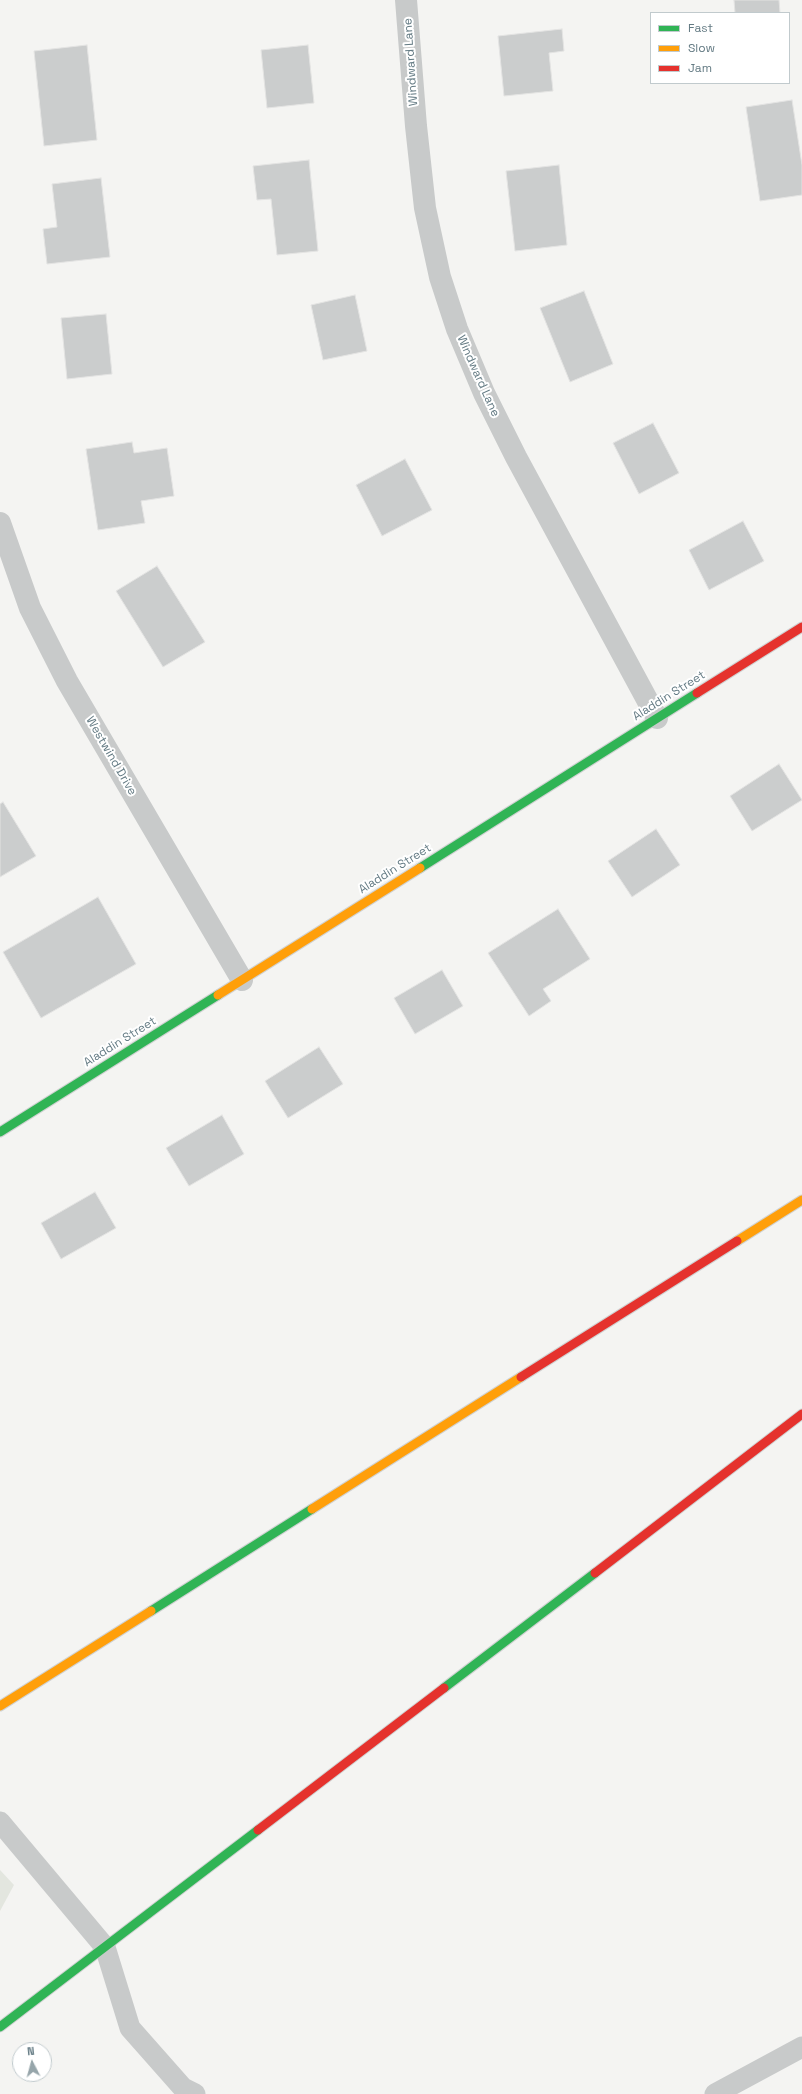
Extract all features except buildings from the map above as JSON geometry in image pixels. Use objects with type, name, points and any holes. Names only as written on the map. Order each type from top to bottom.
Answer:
[{"type":"main road","name":"Aladdin Street","points":[[0,1132],[802,627]]},
{"type":"main road","points":[[0,1706],[802,1200]]},
{"type":"main road","points":[[0,2027],[802,1414]]},
{"type":"street","name":"Windward Lane","points":[[406,0],[416,126],[426,208],[440,277],[457,329],[484,393],[516,458],[657,718]]},
{"type":"street","name":"Westwind Drive","points":[[0,523],[30,608],[67,681],[242,980]]},
{"type":"lane","points":[[0,1822],[105,1947],[130,2028],[183,2088],[195,2094]]},
{"type":"lane","points":[[715,2094],[802,2047]]},
{"type":"shaded area","points":[[0,1870],[14,1885],[0,1911]]},
{"type":"traffic: fast","points":[[420,868],[697,693]]},
{"type":"traffic: fast","points":[[0,1132],[218,995]]},
{"type":"traffic: fast","points":[[151,1611],[312,1509]]},
{"type":"traffic: fast","points":[[444,1688],[595,1573]]},
{"type":"traffic: fast","points":[[0,2027],[258,1830]]},
{"type":"traffic: slow","points":[[218,995],[420,868]]},
{"type":"traffic: slow","points":[[737,1241],[802,1200]]},
{"type":"traffic: slow","points":[[312,1509],[521,1377]]},
{"type":"traffic: slow","points":[[0,1706],[151,1611]]},
{"type":"traffic: jam","points":[[697,693],[802,627]]},
{"type":"traffic: jam","points":[[521,1377],[737,1241]]},
{"type":"traffic: jam","points":[[595,1573],[802,1414]]},
{"type":"traffic: jam","points":[[258,1830],[444,1688]]}]
